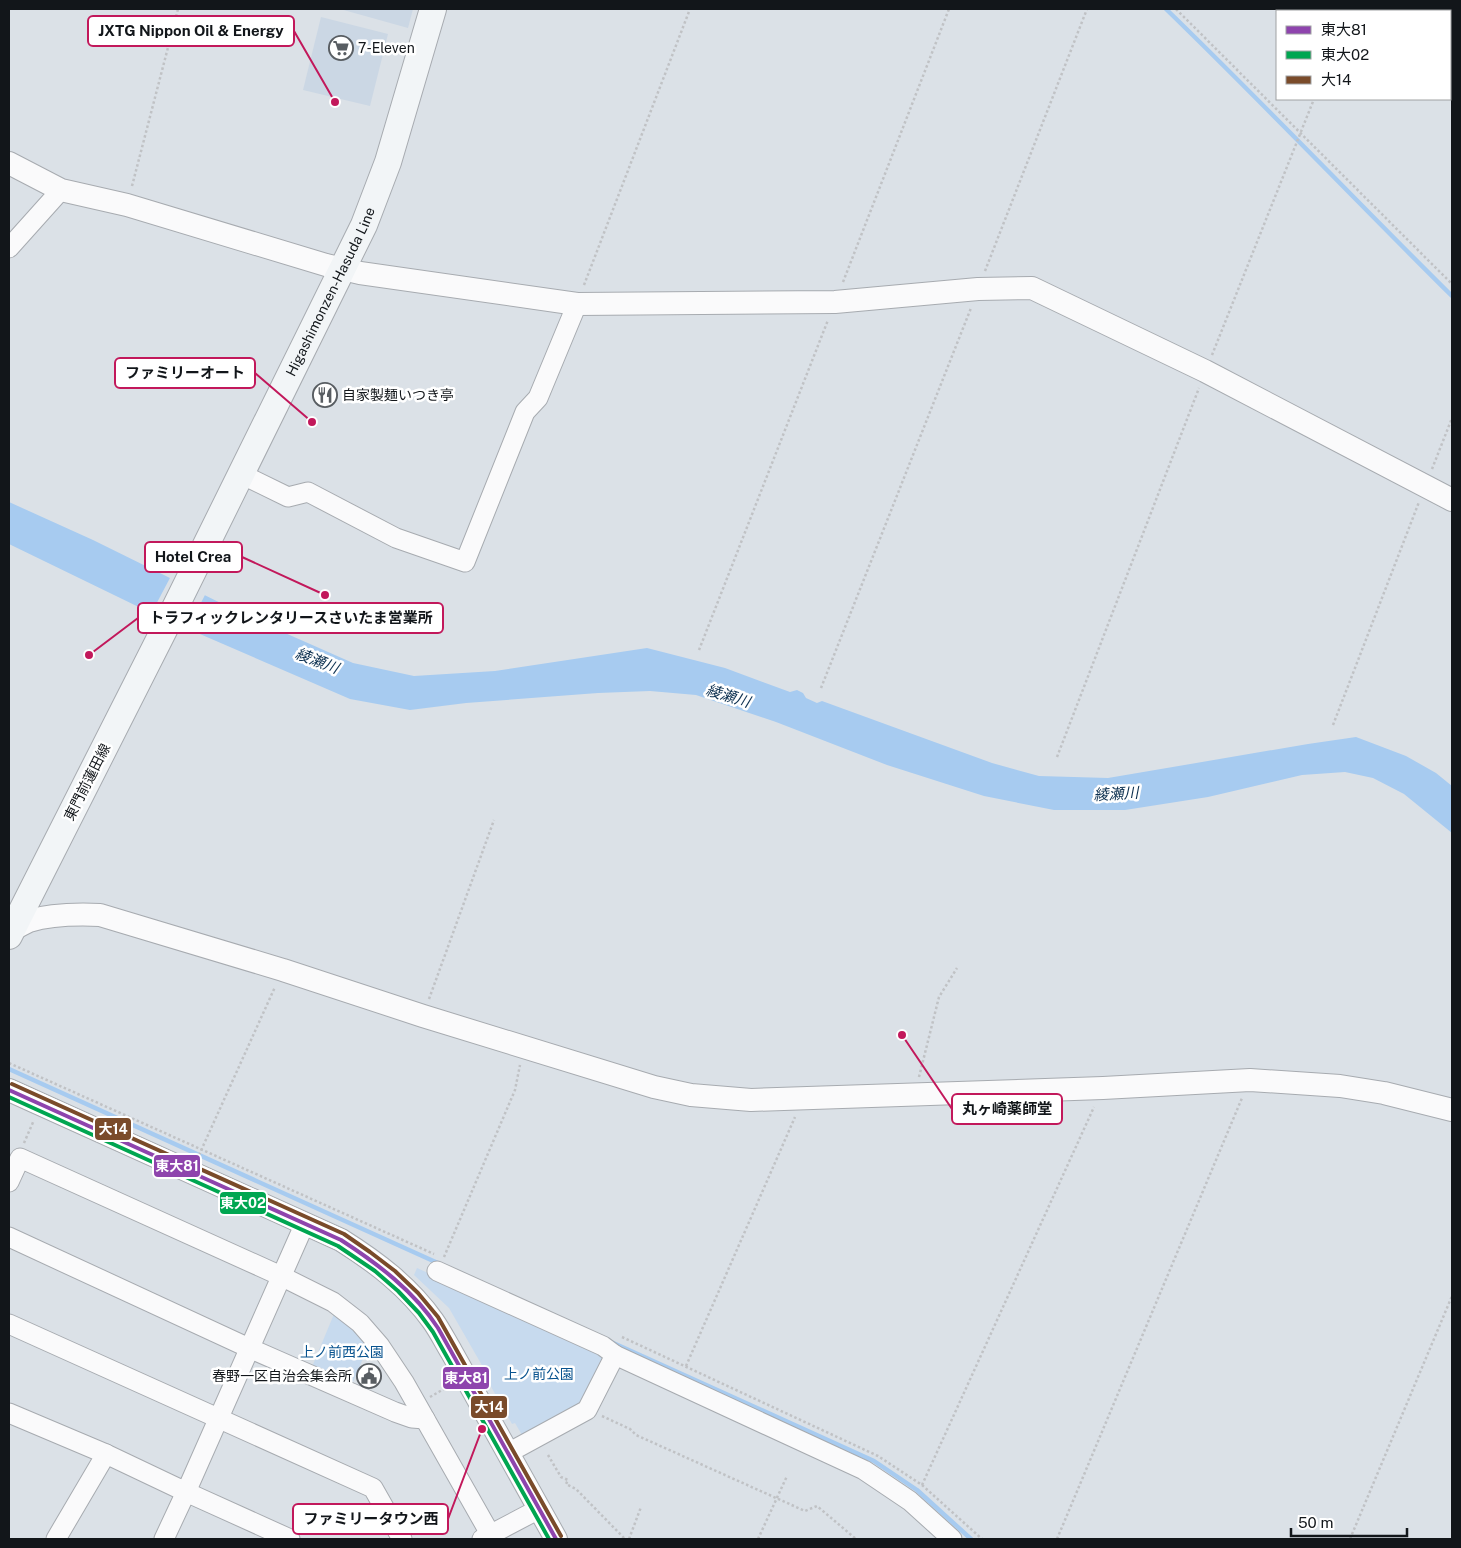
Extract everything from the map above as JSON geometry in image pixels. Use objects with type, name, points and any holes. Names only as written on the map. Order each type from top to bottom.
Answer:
[{"type":"main road","name":"Higashimonzen-Hasuda Line","points":[[197,562],[364,224],[388,162],[433,9]]},
{"type":"main road","name":"東門前蓮田線","points":[[10,932],[197,562]]},
{"type":"street","points":[[9,163],[61,190],[128,205],[342,270],[577,304],[835,302],[978,289],[1032,288],[1205,372],[1452,500]]},
{"type":"street","points":[[9,248],[61,190]]},
{"type":"street","points":[[241,474],[288,497],[308,492],[396,538],[465,562],[525,412],[538,398],[577,304]]},
{"type":"street","points":[[10,932],[30,921],[54,916],[78,914],[100,916],[283,970],[423,1016],[654,1087],[691,1095],[751,1100],[798,1099],[1103,1088],[1250,1080],[1340,1086],[1452,1110]]},
{"type":"street","points":[[9,1090],[305,1223],[340,1240],[392,1276],[433,1321],[556,1539]]},
{"type":"street","points":[[9,1182],[20,1158],[281,1276],[333,1302],[360,1323],[380,1346],[404,1382],[488,1538],[539,1509]]},
{"type":"street","points":[[164,1539],[305,1223]]},
{"type":"street","points":[[9,1237],[249,1348],[394,1412],[412,1418],[425,1419]]},
{"type":"street","points":[[437,1271],[604,1346],[615,1354],[864,1470],[910,1501],[952,1539]]},
{"type":"street","points":[[9,1324],[373,1488],[402,1539]]},
{"type":"street","points":[[508,1454],[587,1410],[615,1354]]},
{"type":"street","points":[[9,1413],[106,1454],[290,1539]]},
{"type":"street","points":[[56,1539],[106,1454]]},
{"type":"path","points":[[128,205],[178,9]]},
{"type":"path","points":[[577,304],[690,9]]},
{"type":"path","points":[[699,650],[949,9]]},
{"type":"path","points":[[821,688],[1087,9]]},
{"type":"path","points":[[1176,9],[1452,284]]},
{"type":"path","points":[[1057,757],[1205,372],[1314,100]]},
{"type":"path","points":[[1333,724],[1452,418]]},
{"type":"path","points":[[423,1016],[494,820]]},
{"type":"path","points":[[914,1094],[939,997],[957,968]]},
{"type":"path","points":[[192,1173],[283,970]]},
{"type":"path","points":[[437,1271],[515,1090],[523,1046]]},
{"type":"path","points":[[1058,1539],[1250,1080]]},
{"type":"path","points":[[922,1485],[1103,1088]]},
{"type":"path","points":[[678,1384],[796,1115],[798,1099]]},
{"type":"path","points":[[20,1158],[20,1151],[35,1118]]},
{"type":"path","points":[[1350,1539],[1452,1296]]},
{"type":"path","points":[[424,1400],[452,1385]]},
{"type":"path","points":[[599,1415],[630,1429],[636,1435],[805,1511],[817,1506],[856,1539]]},
{"type":"path","points":[[548,1455],[561,1477],[568,1480],[566,1484],[576,1489],[625,1539]]},
{"type":"path","points":[[758,1539],[786,1476]]},
{"type":"path","points":[[629,1539],[641,1507]]},
{"type":"shaded area","points":[[340,9],[413,9],[408,28]]},
{"type":"shaded area","points":[[321,17],[388,34],[370,106],[303,90]]},
{"type":"green space","name":"上ノ前公園","points":[[417,1268],[600,1351],[603,1358],[586,1404],[522,1435],[515,1423],[512,1424],[489,1383],[491,1381],[449,1308],[414,1275]]},
{"type":"green space","name":"上ノ前西公園","points":[[334,1314],[353,1328],[369,1345],[352,1384],[312,1367]]},
{"type":"water","name":"綾瀬川","points":[[9,502],[93,540],[249,617],[353,663],[414,676],[495,671],[647,648],[725,668],[790,692],[797,690],[803,693],[806,698],[817,703],[822,701],[992,763],[1039,776],[1108,778],[1356,737],[1406,756],[1436,773],[1452,786],[1452,833],[1404,794],[1373,778],[1345,772],[1302,775],[1208,797],[1125,810],[1054,810],[984,796],[887,765],[776,722],[696,695],[650,691],[598,693],[466,703],[410,710],[350,699],[149,612],[9,544]]},
{"type":"pier","points":[[171,576],[178,579],[158,618],[151,614]]},
{"type":"pier","points":[[199,590],[206,593],[187,630],[181,627]]},
{"type":"waterway","points":[[1166,9],[1452,296]]},
{"type":"waterway","points":[[9,1069],[440,1264]]},
{"type":"waterway","points":[[611,1342],[874,1461],[917,1490],[971,1539]]},
{"type":"transit line","name":"大14","points":[[12,1084],[344,1234],[395,1271],[418,1293],[438,1317],[561,1536]]},
{"type":"transit line","name":"東大81","points":[[9,1090],[341,1240],[382,1269],[407,1290],[438,1328],[556,1539]]},
{"type":"transit line","name":"東大02","points":[[9,1097],[338,1246],[375,1271],[419,1313],[433,1332],[549,1539]]},
{"type":"place","name":"7-Eleven","points":[[341,48]]},
{"type":"place","name":"JXTG Nippon Oil & Energy","points":[[335,102]]},
{"type":"place","name":"自家製麺いつき亭","points":[[325,395]]},
{"type":"place","name":"ファミリーオート","points":[[312,422]]},
{"type":"place","name":"Hotel Crea","points":[[325,595]]},
{"type":"place","name":"トラフィックレンタリースさいたま営業所","points":[[89,655]]},
{"type":"place","name":"丸ヶ崎薬師堂","points":[[902,1035]]},
{"type":"place","name":"春野一区自治会集会所","points":[[369,1376]]},
{"type":"place","name":"ファミリータウン西","points":[[482,1429]]}]
